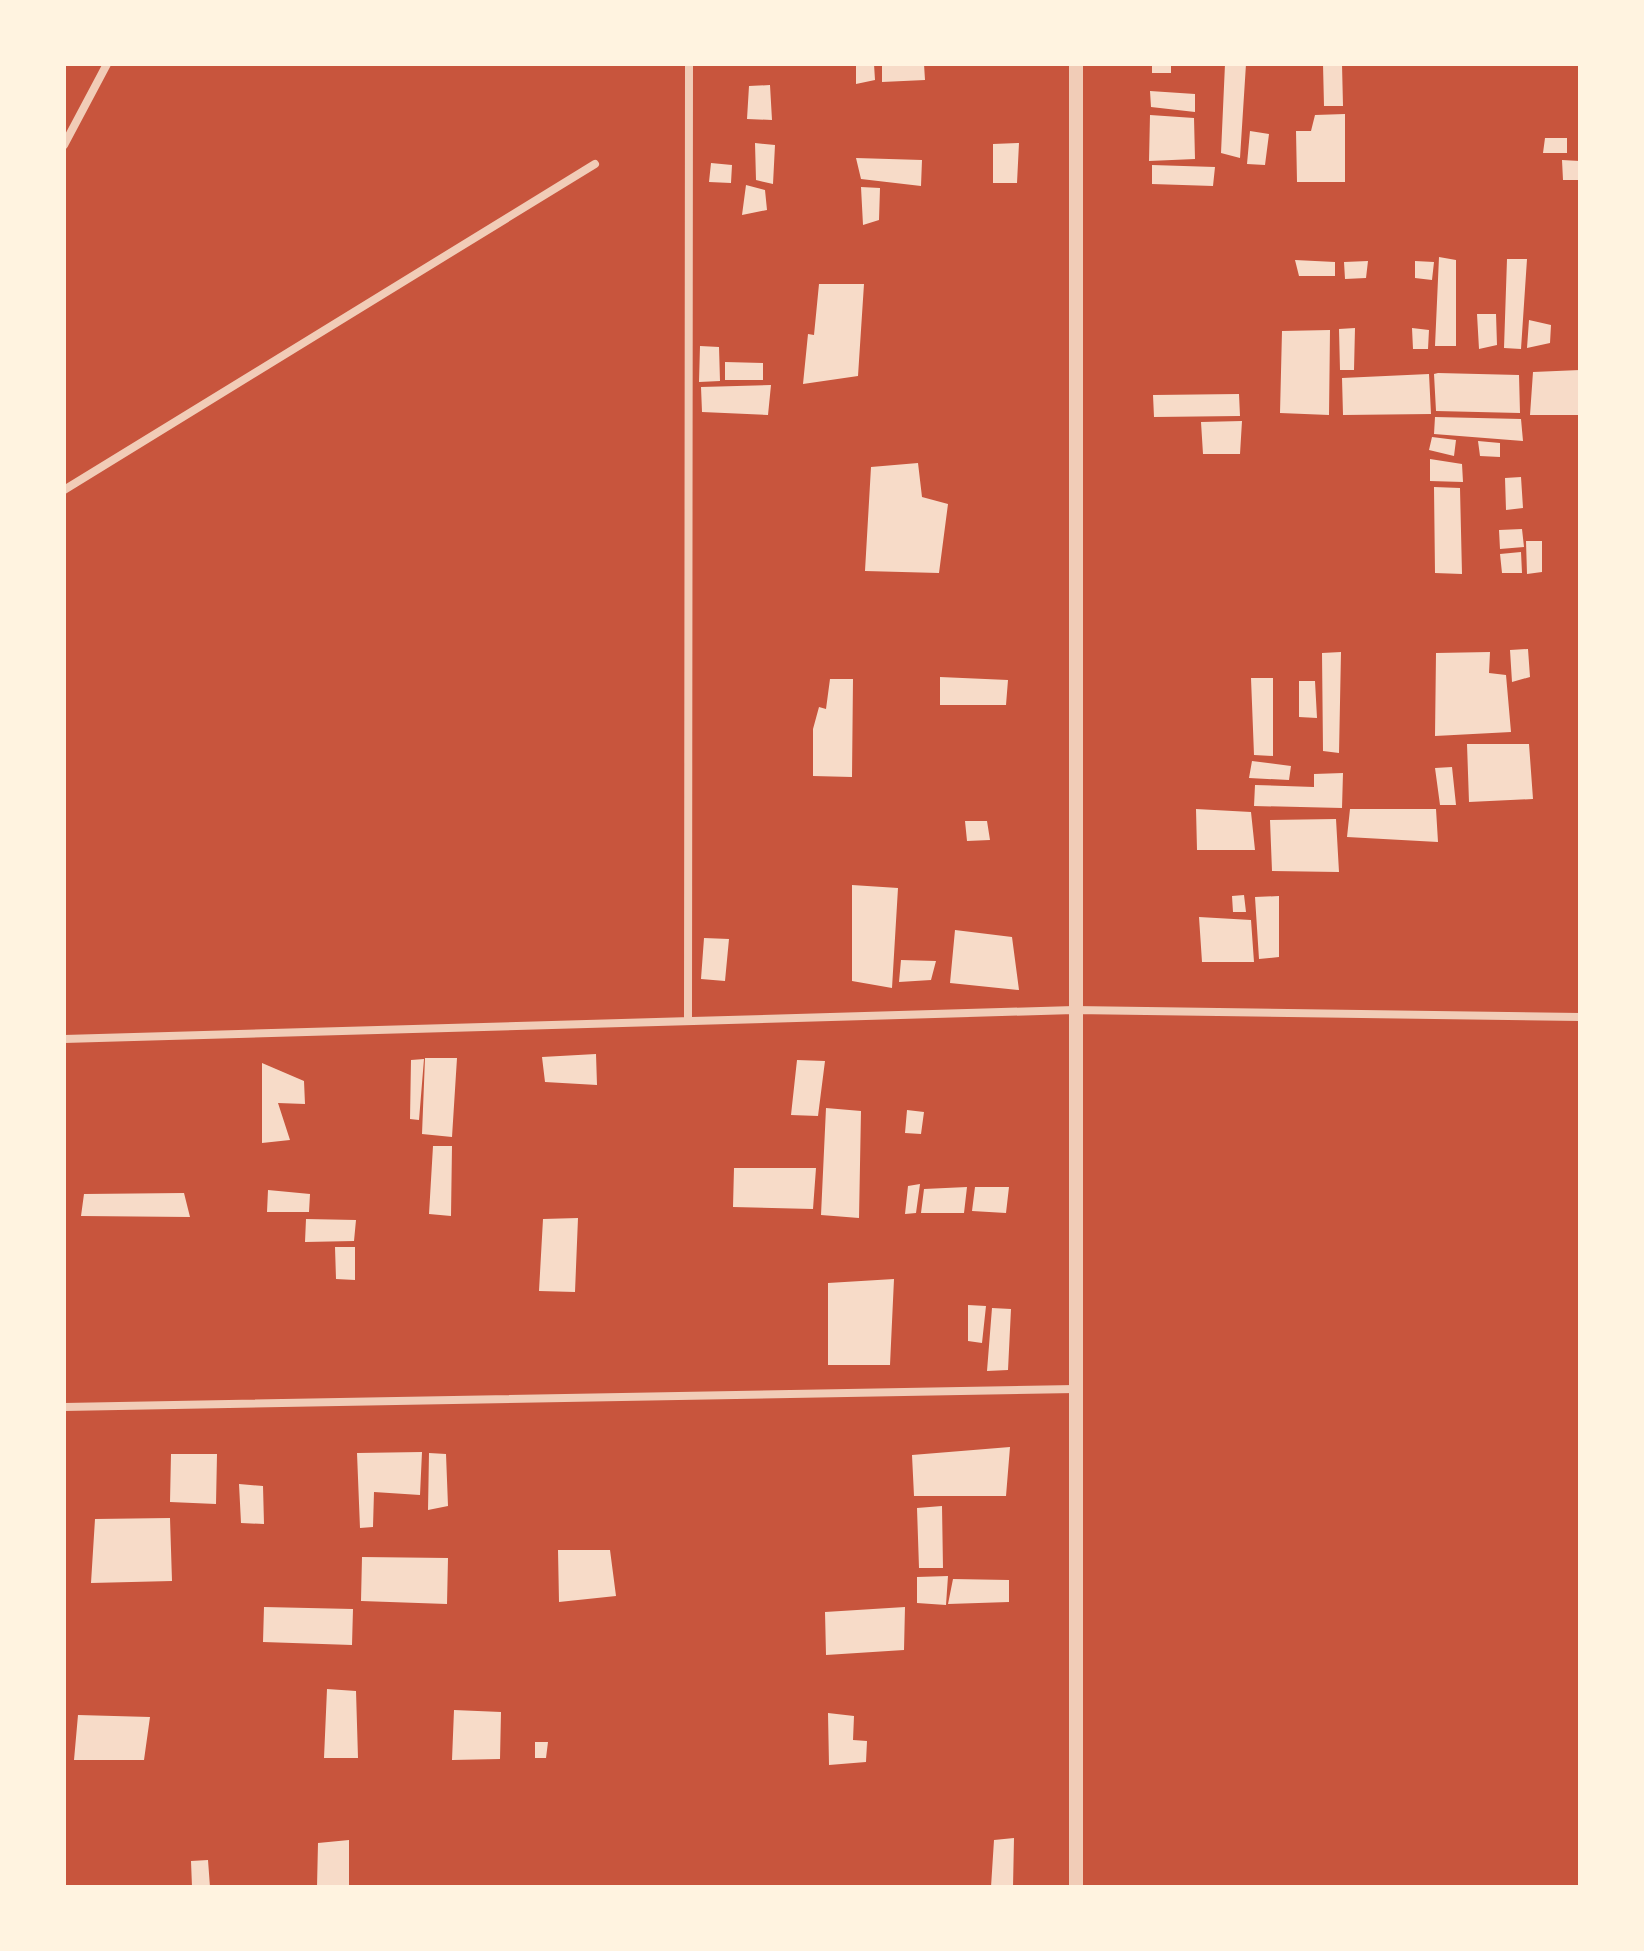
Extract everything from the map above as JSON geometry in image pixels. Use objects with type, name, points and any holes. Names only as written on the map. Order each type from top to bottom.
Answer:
[{"type":"street","points":[[64,145],[107,64]]},
{"type":"street","points":[[688,1021],[689,64]]},
{"type":"street","points":[[1076,64],[1076,1887]]},
{"type":"street","points":[[64,490],[595,164]]},
{"type":"street","points":[[64,1039],[1074,1010],[1580,1017]]},
{"type":"street","points":[[64,1407],[1075,1389]]},
{"type":"building","points":[[856,64],[874,64],[875,80],[856,84]]},
{"type":"building","points":[[882,64],[924,64],[925,80],[882,82]]},
{"type":"building","points":[[1152,64],[1171,64],[1171,73],[1152,73]]},
{"type":"building","points":[[1225,64],[1246,64],[1240,158],[1221,153]]},
{"type":"building","points":[[1323,64],[1342,64],[1343,106],[1324,106]]},
{"type":"building","points":[[770,85],[772,120],[747,119],[749,86]]},
{"type":"building","points":[[1150,91],[1195,94],[1195,112],[1151,107]]},
{"type":"building","points":[[1345,114],[1345,182],[1297,182],[1296,131],[1311,131],[1315,115]]},
{"type":"building","points":[[1150,115],[1194,118],[1195,159],[1149,161]]},
{"type":"building","points":[[1250,131],[1269,134],[1265,165],[1247,164]]},
{"type":"building","points":[[1545,138],[1567,138],[1567,153],[1543,153]]},
{"type":"building","points":[[755,143],[775,145],[773,184],[756,180]]},
{"type":"building","points":[[1019,143],[1017,183],[993,183],[993,144]]},
{"type":"building","points":[[856,158],[922,160],[921,186],[861,179]]},
{"type":"building","points":[[1562,160],[1580,161],[1580,180],[1563,180]]},
{"type":"building","points":[[711,163],[732,165],[731,183],[709,182]]},
{"type":"building","points":[[1152,165],[1215,167],[1213,186],[1152,184]]},
{"type":"building","points":[[746,185],[765,190],[767,210],[742,215]]},
{"type":"building","points":[[861,187],[880,188],[879,220],[863,225]]},
{"type":"building","points":[[1439,257],[1456,260],[1456,346],[1435,346]]},
{"type":"building","points":[[1507,259],[1527,259],[1521,349],[1504,348]]},
{"type":"building","points":[[1295,260],[1335,262],[1335,276],[1299,276]]},
{"type":"building","points":[[1368,261],[1366,278],[1345,279],[1344,262]]},
{"type":"building","points":[[1415,261],[1434,262],[1432,280],[1415,278]]},
{"type":"building","points":[[819,284],[864,284],[858,376],[803,384],[808,334],[814,335]]},
{"type":"building","points":[[1477,314],[1496,314],[1497,345],[1479,349]]},
{"type":"building","points":[[1529,320],[1551,325],[1550,343],[1527,348]]},
{"type":"building","points":[[1355,328],[1354,370],[1340,370],[1339,329]]},
{"type":"building","points":[[1412,328],[1429,330],[1428,349],[1413,349]]},
{"type":"building","points":[[1330,330],[1329,415],[1280,413],[1282,331]]},
{"type":"building","points":[[700,346],[719,347],[720,381],[699,382]]},
{"type":"building","points":[[725,362],[763,363],[763,380],[725,380]]},
{"type":"building","points":[[1580,370],[1580,415],[1530,415],[1533,372]]},
{"type":"building","points":[[1429,374],[1431,414],[1343,415],[1342,378]]},
{"type":"building","points":[[1434,374],[1519,375],[1520,413],[1436,411]]},
{"type":"building","points":[[771,385],[768,415],[702,412],[701,387]]},
{"type":"building","points":[[1239,394],[1240,416],[1154,417],[1153,395]]},
{"type":"building","points":[[1435,417],[1521,419],[1523,441],[1434,434]]},
{"type":"building","points":[[1242,421],[1240,454],[1203,454],[1201,422]]},
{"type":"building","points":[[1432,437],[1456,440],[1454,456],[1429,450]]},
{"type":"building","points":[[1478,441],[1500,443],[1500,457],[1480,456]]},
{"type":"building","points":[[1430,459],[1462,464],[1463,482],[1430,481]]},
{"type":"building","points":[[918,463],[922,497],[948,504],[939,573],[865,571],[871,467]]},
{"type":"building","points":[[1521,477],[1523,508],[1506,510],[1505,478]]},
{"type":"building","points":[[1434,487],[1460,488],[1462,574],[1435,573]]},
{"type":"building","points":[[1522,529],[1524,547],[1500,549],[1499,530]]},
{"type":"building","points":[[1526,541],[1542,541],[1542,572],[1527,574]]},
{"type":"building","points":[[1521,552],[1522,573],[1502,573],[1500,554]]},
{"type":"building","points":[[1528,649],[1530,677],[1512,682],[1510,650]]},
{"type":"building","points":[[1341,652],[1339,753],[1323,751],[1322,653]]},
{"type":"building","points":[[1490,652],[1489,673],[1506,675],[1511,732],[1435,736],[1436,653]]},
{"type":"building","points":[[940,677],[1008,680],[1006,705],[940,705]]},
{"type":"building","points":[[1251,678],[1273,678],[1273,756],[1254,755]]},
{"type":"building","points":[[830,679],[853,679],[852,777],[813,776],[813,729],[819,707],[826,709]]},
{"type":"building","points":[[1299,681],[1315,681],[1317,718],[1299,717]]},
{"type":"building","points":[[1467,744],[1529,744],[1533,799],[1469,802]]},
{"type":"building","points":[[1252,761],[1291,766],[1289,780],[1249,778]]},
{"type":"building","points":[[1452,767],[1456,805],[1440,805],[1435,768]]},
{"type":"building","points":[[1343,773],[1342,808],[1254,806],[1255,785],[1314,787],[1314,774]]},
{"type":"building","points":[[1196,809],[1251,812],[1255,850],[1197,850]]},
{"type":"building","points":[[1350,809],[1436,809],[1438,842],[1347,837]]},
{"type":"building","points":[[1336,819],[1339,872],[1272,871],[1270,820]]},
{"type":"building","points":[[965,821],[987,821],[990,840],[967,841]]},
{"type":"building","points":[[852,885],[898,888],[892,988],[852,981]]},
{"type":"building","points":[[1244,895],[1246,912],[1233,912],[1232,896]]},
{"type":"building","points":[[1279,896],[1279,957],[1259,959],[1255,897]]},
{"type":"building","points":[[1199,917],[1251,920],[1254,962],[1202,962]]},
{"type":"building","points":[[955,930],[1012,937],[1019,990],[950,983]]},
{"type":"building","points":[[704,938],[729,939],[725,981],[701,979]]},
{"type":"building","points":[[901,960],[936,961],[931,980],[899,982]]},
{"type":"building","points":[[596,1054],[597,1085],[545,1082],[542,1057]]},
{"type":"building","points":[[425,1058],[457,1058],[452,1137],[422,1134]]},
{"type":"building","points":[[424,1059],[419,1120],[410,1119],[411,1060]]},
{"type":"building","points":[[797,1060],[825,1061],[818,1116],[791,1115]]},
{"type":"building","points":[[262,1063],[304,1081],[305,1104],[278,1103],[290,1140],[262,1143]]},
{"type":"building","points":[[826,1108],[861,1111],[859,1218],[821,1215]]},
{"type":"building","points":[[907,1110],[924,1112],[921,1134],[905,1133]]},
{"type":"building","points":[[433,1146],[452,1146],[451,1216],[429,1214]]},
{"type":"building","points":[[734,1168],[816,1168],[813,1209],[733,1207]]},
{"type":"building","points":[[920,1184],[916,1213],[905,1214],[908,1186]]},
{"type":"building","points":[[967,1187],[964,1213],[921,1213],[924,1189]]},
{"type":"building","points":[[975,1187],[1009,1187],[1006,1213],[972,1211]]},
{"type":"building","points":[[268,1190],[310,1194],[309,1212],[267,1212]]},
{"type":"building","points":[[184,1193],[190,1217],[81,1216],[84,1194]]},
{"type":"building","points":[[578,1218],[575,1292],[539,1291],[543,1219]]},
{"type":"building","points":[[306,1219],[356,1220],[354,1241],[305,1242]]},
{"type":"building","points":[[335,1247],[355,1247],[355,1280],[336,1279]]},
{"type":"building","points":[[894,1279],[890,1365],[828,1365],[828,1283]]},
{"type":"building","points":[[968,1305],[986,1306],[982,1343],[968,1341]]},
{"type":"building","points":[[992,1308],[1011,1309],[1008,1370],[987,1371]]},
{"type":"building","points":[[1010,1447],[1006,1496],[914,1496],[912,1455]]},
{"type":"building","points":[[422,1452],[420,1495],[374,1492],[373,1527],[360,1528],[357,1453]]},
{"type":"building","points":[[429,1453],[446,1454],[448,1506],[428,1510]]},
{"type":"building","points":[[171,1454],[217,1454],[216,1504],[170,1502]]},
{"type":"building","points":[[239,1484],[263,1486],[264,1524],[241,1523]]},
{"type":"building","points":[[942,1506],[943,1568],[919,1568],[917,1508]]},
{"type":"building","points":[[170,1518],[172,1581],[91,1583],[95,1519]]},
{"type":"building","points":[[558,1550],[610,1550],[616,1596],[559,1602]]},
{"type":"building","points":[[362,1557],[448,1558],[447,1604],[361,1601]]},
{"type":"building","points":[[948,1576],[946,1605],[917,1603],[917,1577]]},
{"type":"building","points":[[953,1579],[1009,1580],[1009,1602],[948,1604]]},
{"type":"building","points":[[264,1607],[353,1609],[352,1645],[263,1642]]},
{"type":"building","points":[[905,1607],[904,1650],[826,1655],[825,1612]]},
{"type":"building","points":[[327,1689],[356,1691],[358,1758],[324,1758]]},
{"type":"building","points":[[454,1710],[501,1712],[500,1759],[452,1760]]},
{"type":"building","points":[[828,1713],[854,1716],[853,1740],[867,1741],[866,1762],[829,1765]]},
{"type":"building","points":[[78,1715],[150,1717],[144,1760],[74,1760]]},
{"type":"building","points":[[535,1742],[548,1742],[546,1758],[535,1758]]},
{"type":"building","points":[[1014,1838],[1013,1887],[991,1887],[994,1840]]},
{"type":"building","points":[[349,1840],[349,1887],[317,1887],[318,1843]]},
{"type":"building","points":[[208,1860],[210,1887],[192,1887],[191,1861]]}]
